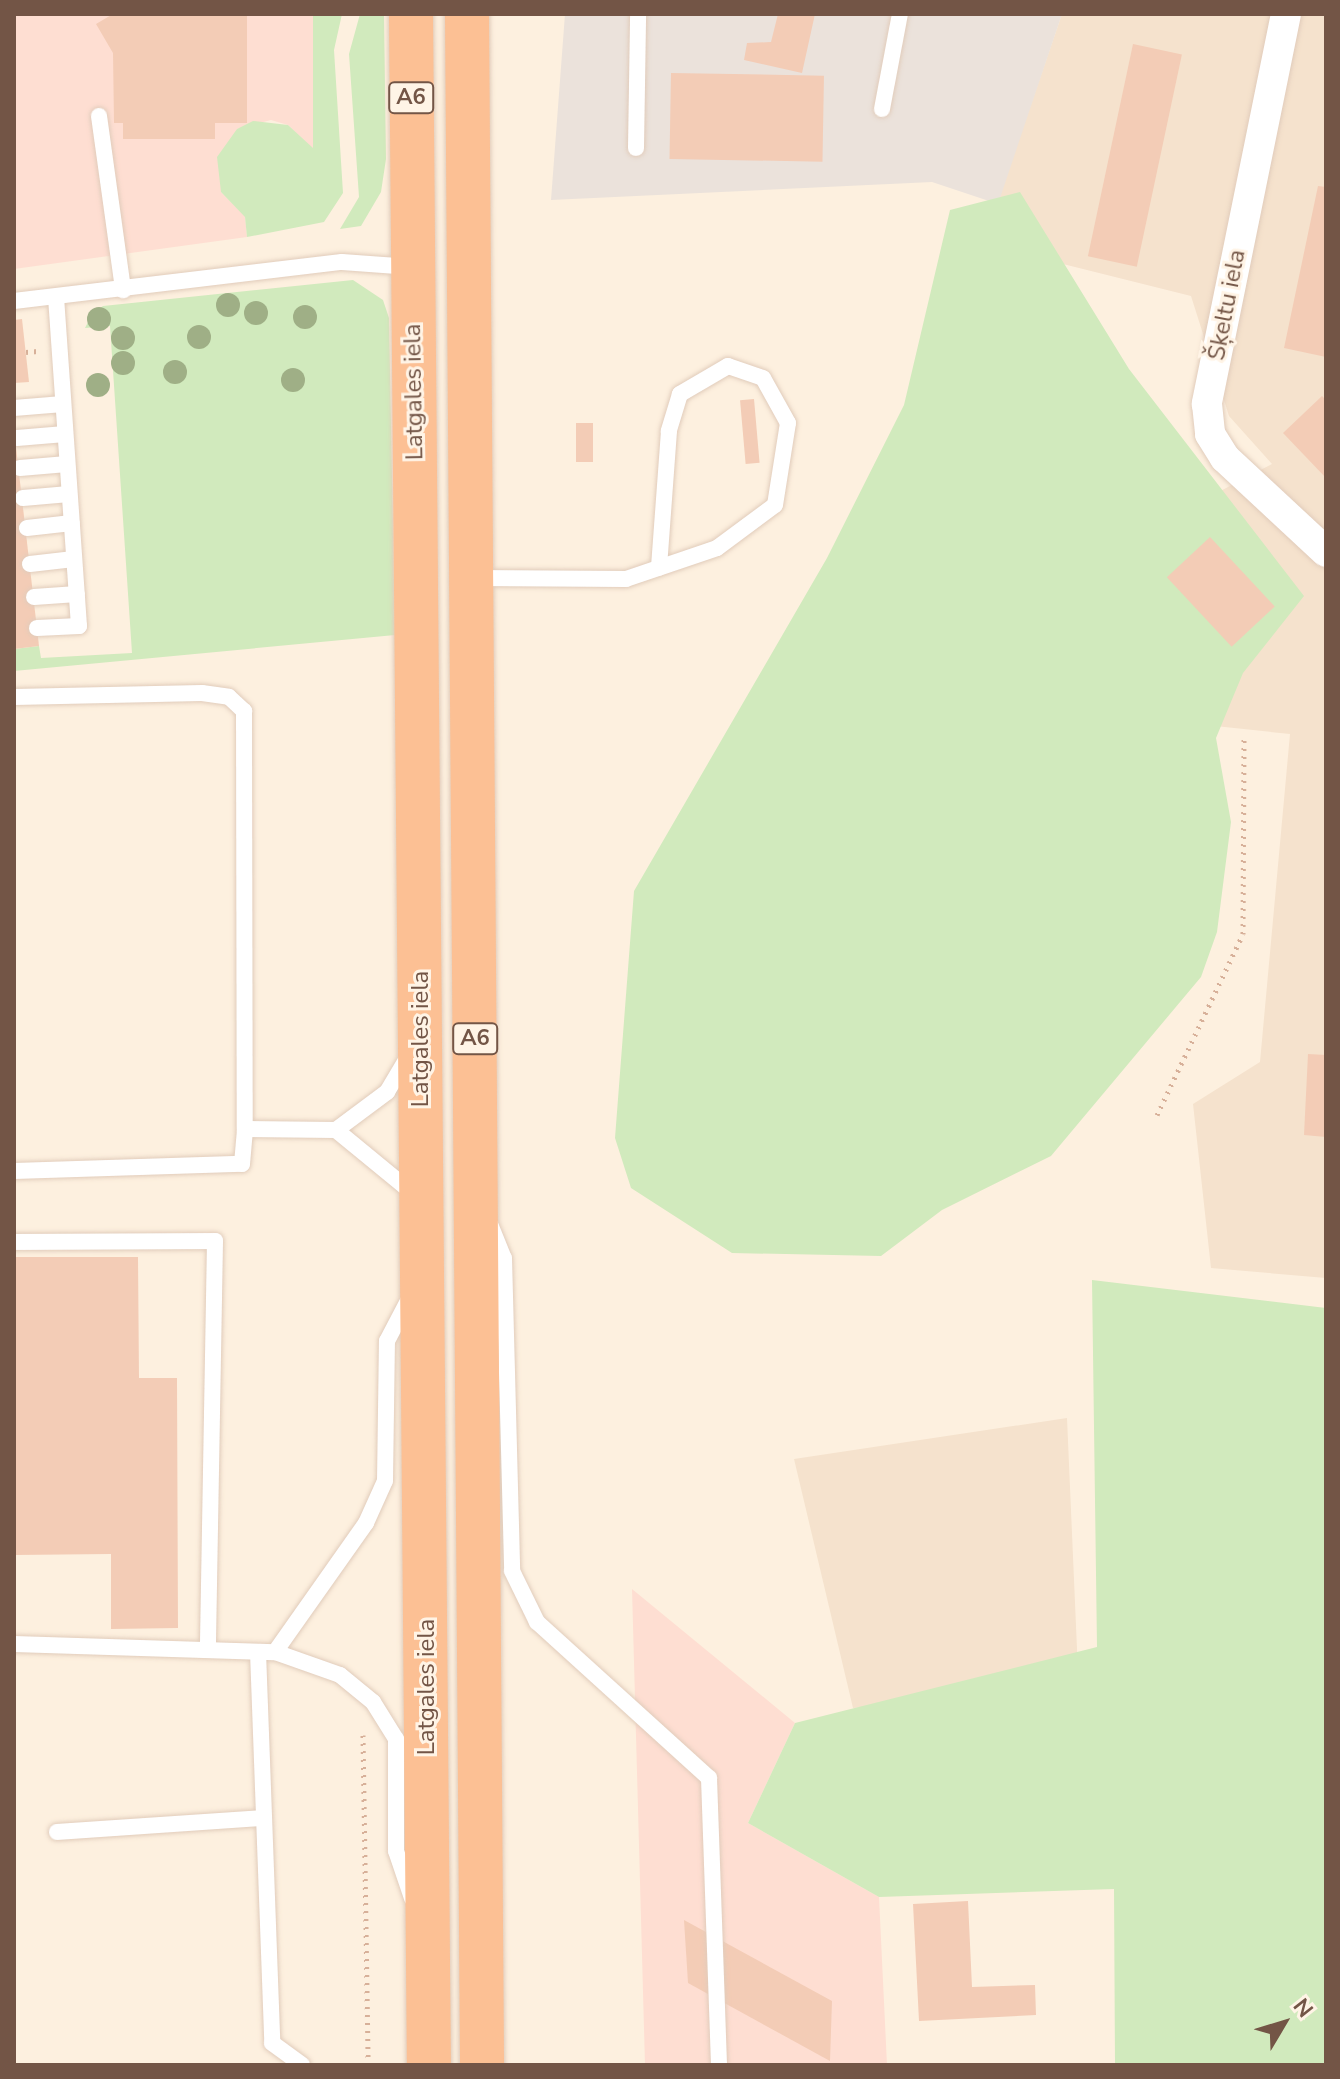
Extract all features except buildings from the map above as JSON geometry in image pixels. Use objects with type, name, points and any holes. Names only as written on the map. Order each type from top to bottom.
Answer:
[{"type":"highway","name":"Latgales iela","points":[[411,14],[429,2065]]},
{"type":"highway","name":"A6","points":[[467,14],[482,2065]]},
{"type":"street","name":"Šķeltu iela","points":[[1286,14],[1207,404],[1210,434],[1225,458],[1326,552]]},
{"type":"lane","points":[[636,148],[638,14]]},
{"type":"lane","points":[[882,109],[900,14]]},
{"type":"lane","points":[[99,116],[123,290]]},
{"type":"lane","points":[[14,301],[342,262],[412,267]]},
{"type":"lane","points":[[37,628],[79,626],[56,297]]},
{"type":"lane","points":[[472,578],[626,579],[659,568],[717,548],[775,505],[788,423],[763,378],[728,366],[680,394],[669,431],[659,568]]},
{"type":"lane","points":[[14,408],[63,404]]},
{"type":"lane","points":[[17,438],[65,434]]},
{"type":"lane","points":[[20,468],[67,464]]},
{"type":"lane","points":[[23,498],[69,494]]},
{"type":"lane","points":[[27,528],[72,523]]},
{"type":"lane","points":[[30,564],[74,559]]},
{"type":"lane","points":[[34,597],[77,594]]},
{"type":"lane","points":[[14,697],[202,693],[229,697],[244,711],[245,1129],[242,1164],[14,1171]]},
{"type":"lane","points":[[245,1129],[336,1130],[387,1092],[421,1036]]},
{"type":"lane","points":[[336,1130],[421,1201]]},
{"type":"lane","name":"A6","points":[[475,1187],[504,1258],[512,1571],[537,1622],[709,1778],[719,2065]]},
{"type":"lane","points":[[14,1242],[215,1241],[208,1650]]},
{"type":"lane","points":[[302,2065],[272,2043],[264,1818],[266,1652],[366,1523],[385,1481],[387,1341],[423,1270]]},
{"type":"lane","points":[[14,1644],[266,1652],[312,1661],[363,1694],[396,1739],[396,1851],[429,1950]]},
{"type":"lane","points":[[57,1832],[264,1818]]},
{"type":"path","points":[[1157,1115],[1243,934],[1244,735]]},
{"type":"path","points":[[363,1694],[368,2065]]},
{"type":"shaded area","points":[[14,14],[313,14],[313,149],[288,125],[271,120],[237,129],[221,192],[245,216],[247,237],[14,269]]},
{"type":"shaded area","points":[[565,14],[1062,14],[998,204],[932,182],[551,200]]},
{"type":"shaded area","points":[[1062,14],[1326,14],[1326,1278],[1211,1268],[1193,1104],[1260,1062],[1290,734],[1026,706],[989,612],[1272,464],[1229,416],[1191,296],[983,244]]},
{"type":"shaded area","points":[[1067,1418],[1079,1695],[853,1708],[794,1459]]},
{"type":"shaded area","points":[[632,1589],[795,1723],[748,1823],[879,1897],[887,2065],[645,2065]]},
{"type":"green space","points":[[313,14],[342,14],[334,50],[343,193],[324,222],[247,237],[245,217],[221,192],[217,157],[237,129],[253,121],[288,125],[313,148]]},
{"type":"green space","points":[[360,14],[384,14],[386,159],[381,192],[361,226],[340,229],[359,197],[349,54]]},
{"type":"green space","points":[[1020,192],[1129,369],[1304,596],[1243,673],[1216,738],[1231,822],[1217,932],[1201,977],[1051,1156],[942,1210],[881,1256],[732,1253],[631,1188],[615,1138],[634,891],[827,558],[904,405],[950,210]]},
{"type":"green space","points":[[353,280],[383,300],[389,318],[395,635],[14,671],[14,649],[39,646],[41,658],[132,653],[110,326],[85,328],[92,314],[103,306]]},
{"type":"green space","points":[[1092,1280],[1326,1308],[1326,2065],[1115,2065],[1114,1889],[879,1897],[748,1823],[795,1723],[1097,1647]]}]
